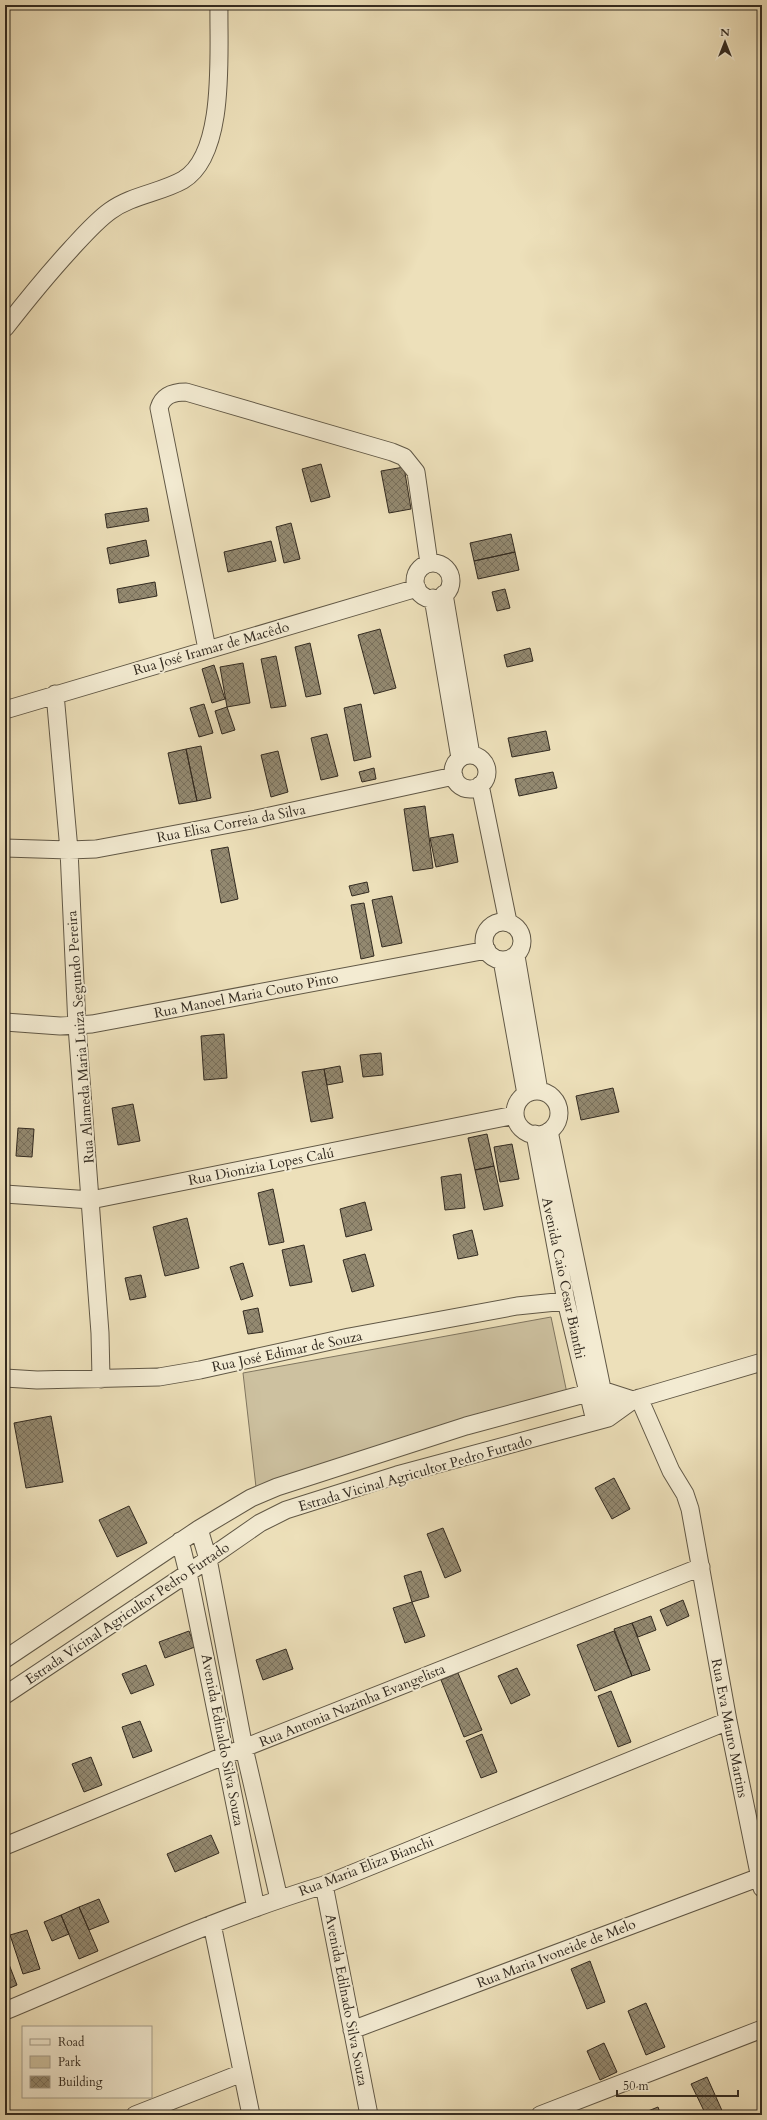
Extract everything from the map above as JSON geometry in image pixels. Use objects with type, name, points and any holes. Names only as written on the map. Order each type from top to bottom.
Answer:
[{"type":"street","points":[[5,328],[40,283],[90,228],[111,210],[183,180],[198,166],[213,131],[217,103],[219,5]]},
{"type":"street","points":[[207,649],[159,408],[161,401],[167,395],[176,392],[186,392],[392,452],[404,457],[416,472],[429,563]]},
{"type":"street","points":[[429,563],[440,564],[448,572],[451,582],[450,588],[438,596],[425,596],[417,588],[415,581],[419,570],[429,563]]},
{"type":"street","name":"Rua José Iramar de Macêdo","points":[[5,710],[417,588]]},
{"type":"street","points":[[438,596],[466,756]]},
{"type":"street","name":"Rua Alameda Maria Luiza Segundo Pereira","points":[[55,694],[69,850],[77,1026],[91,1200],[100,1333],[101,1379]]},
{"type":"street","points":[[466,756],[481,758],[487,768],[486,779],[475,787],[458,783],[454,776],[454,767],[466,756]]},
{"type":"street","name":"Rua Elisa Correia da Silva","points":[[5,848],[69,850],[96,849],[454,776]]},
{"type":"street","points":[[475,787],[503,923]]},
{"type":"street","points":[[503,923],[514,925],[521,934],[522,946],[509,958],[496,959],[487,950],[484,939],[485,934],[492,925],[503,923]]},
{"type":"street","name":"Rua Manoel Maria Couto Pinto","points":[[5,1022],[77,1026],[487,950]]},
{"type":"street","points":[[509,958],[532,1092]]},
{"type":"street","points":[[532,1092],[551,1096],[558,1107],[558,1120],[542,1133],[524,1130],[520,1126],[515,1114],[517,1103],[532,1092]]},
{"type":"street","name":"Rua Dionizia Lopes Calú","points":[[5,1194],[91,1200],[515,1114]]},
{"type":"street","name":"Avenida Caio Cesar Bianthi","points":[[542,1133],[566,1301],[595,1392]]},
{"type":"street","name":"Avenida Caio Cesar Bianthi","points":[[542,1133],[602,1420]]},
{"type":"street","name":"Rua José Edimar de Souza","points":[[5,1378],[38,1380],[159,1377],[349,1337],[516,1306],[566,1301]]},
{"type":"street","name":"Estrada Vicinal Agricultor Pedro Furtado","points":[[5,1695],[188,1573],[260,1522],[286,1510],[397,1475],[602,1420],[636,1399],[762,1362]]},
{"type":"street","points":[[595,1392],[636,1399]]},
{"type":"street","name":"Estrada Vicinal Agricultor Pedro Furtado","points":[[5,1659],[180,1541],[251,1498],[277,1487],[466,1426],[595,1392]]},
{"type":"street","name":"Rua Eva Mauro Martins","points":[[636,1399],[671,1472],[685,1494],[694,1526],[728,1721],[761,1882]]},
{"type":"street","name":"Avenida Edinaldo Silva Souza","points":[[200,1529],[208,1559],[244,1748],[279,1899]]},
{"type":"street","name":"Avenida Edinaldo Silva Souza","points":[[180,1541],[226,1755],[256,1908]]},
{"type":"street","name":"Rua Antonia Nazinha Evangelista","points":[[5,1846],[226,1755],[701,1567]]},
{"type":"street","name":"Rua Maria Eliza Bianchi","points":[[5,2012],[212,1924],[279,1899],[324,1885],[728,1721]]},
{"type":"street","name":"Rua Maria Ivoneide de Melo","points":[[352,2030],[761,1882]]},
{"type":"street","name":"Avenida Edilnado Silva Souza","points":[[324,1885],[369,2115]]},
{"type":"street","points":[[212,1924],[251,2115]]},
{"type":"street","points":[[540,2115],[762,2029]]},
{"type":"street","points":[[135,2115],[242,2073]]},
{"type":"green space","points":[[551,1317],[568,1398],[257,1496],[243,1373]]},
{"type":"building","points":[[321,464],[330,497],[311,502],[302,469]]},
{"type":"building","points":[[404,467],[411,509],[389,513],[381,471]]},
{"type":"building","points":[[147,508],[149,521],[107,528],[105,514]]},
{"type":"building","points":[[291,523],[300,559],[284,563],[276,527]]},
{"type":"building","points":[[511,534],[515,552],[474,561],[470,543]]},
{"type":"building","points":[[146,540],[149,556],[110,564],[107,548]]},
{"type":"building","points":[[271,541],[276,561],[228,572],[224,552]]},
{"type":"building","points":[[515,552],[519,570],[478,579],[474,561]]},
{"type":"building","points":[[155,582],[157,596],[119,603],[117,589]]},
{"type":"building","points":[[505,589],[510,608],[497,611],[492,592]]},
{"type":"building","points":[[380,629],[396,688],[374,694],[358,635]]},
{"type":"building","points":[[310,643],[321,694],[306,697],[295,647]]},
{"type":"building","points":[[530,648],[533,661],[507,667],[504,655]]},
{"type":"building","points":[[276,656],[286,706],[271,708],[261,659]]},
{"type":"building","points":[[243,663],[250,703],[227,707],[220,667]]},
{"type":"building","points":[[214,665],[225,699],[212,703],[202,669]]},
{"type":"building","points":[[204,704],[213,733],[199,737],[190,708]]},
{"type":"building","points":[[361,704],[371,757],[354,761],[344,708]]},
{"type":"building","points":[[227,707],[235,730],[222,734],[215,711]]},
{"type":"building","points":[[546,731],[550,750],[512,757],[508,738]]},
{"type":"building","points":[[327,734],[338,776],[321,780],[311,738]]},
{"type":"building","points":[[201,746],[211,798],[197,801],[186,749]]},
{"type":"building","points":[[186,749],[197,801],[179,804],[168,753]]},
{"type":"building","points":[[278,751],[288,792],[271,797],[261,755]]},
{"type":"building","points":[[374,768],[376,779],[362,782],[359,772]]},
{"type":"building","points":[[553,772],[557,788],[519,796],[515,779]]},
{"type":"building","points":[[425,806],[433,868],[413,871],[404,809]]},
{"type":"building","points":[[453,834],[458,862],[436,867],[430,838]]},
{"type":"building","points":[[228,847],[238,899],[221,903],[211,850]]},
{"type":"building","points":[[367,882],[369,892],[352,896],[349,886]]},
{"type":"building","points":[[392,896],[402,943],[382,947],[372,900]]},
{"type":"building","points":[[364,903],[374,956],[361,959],[351,905]]},
{"type":"building","points":[[224,1034],[227,1078],[204,1080],[201,1036]]},
{"type":"building","points":[[381,1053],[383,1075],[363,1077],[360,1055]]},
{"type":"building","points":[[340,1066],[343,1082],[327,1085],[324,1069]]},
{"type":"building","points":[[324,1069],[333,1118],[311,1122],[302,1072]]},
{"type":"building","points":[[613,1088],[619,1112],[581,1120],[576,1096]]},
{"type":"building","points":[[133,1104],[140,1141],[118,1145],[112,1108]]},
{"type":"building","points":[[18,1128],[34,1129],[32,1157],[16,1156]]},
{"type":"building","points":[[487,1134],[494,1166],[475,1170],[468,1138]]},
{"type":"building","points":[[512,1144],[519,1179],[500,1182],[494,1147]]},
{"type":"building","points":[[494,1166],[503,1206],[484,1210],[475,1170]]},
{"type":"building","points":[[461,1174],[465,1208],[445,1210],[441,1177]]},
{"type":"building","points":[[273,1189],[284,1242],[269,1245],[258,1193]]},
{"type":"building","points":[[365,1202],[372,1230],[346,1237],[340,1209]]},
{"type":"building","points":[[187,1218],[199,1268],[165,1276],[153,1227]]},
{"type":"building","points":[[472,1230],[478,1255],[458,1259],[453,1235]]},
{"type":"building","points":[[304,1245],[312,1282],[290,1286],[282,1250]]},
{"type":"building","points":[[365,1254],[374,1286],[352,1292],[343,1260]]},
{"type":"building","points":[[243,1263],[253,1296],[241,1300],[230,1267]]},
{"type":"building","points":[[141,1275],[146,1297],[130,1300],[125,1278]]},
{"type":"building","points":[[258,1308],[263,1332],[248,1334],[243,1311]]},
{"type":"building","points":[[51,1416],[63,1482],[26,1488],[14,1423]]},
{"type":"building","points":[[614,1478],[630,1509],[612,1519],[595,1488]]},
{"type":"building","points":[[129,1506],[147,1543],[117,1557],[99,1520]]},
{"type":"building","points":[[443,1528],[461,1571],[445,1578],[427,1534]]},
{"type":"building","points":[[421,1571],[429,1597],[412,1602],[404,1576]]},
{"type":"building","points":[[683,1600],[689,1616],[667,1626],[660,1610]]},
{"type":"building","points":[[412,1602],[425,1636],[405,1643],[393,1608]]},
{"type":"building","points":[[651,1616],[656,1630],[638,1637],[632,1623]]},
{"type":"building","points":[[632,1623],[650,1670],[632,1676],[614,1629]]},
{"type":"building","points":[[189,1631],[195,1647],[165,1658],[159,1642]]},
{"type":"building","points":[[614,1631],[632,1676],[595,1691],[577,1645]]},
{"type":"building","points":[[286,1649],[293,1669],[263,1680],[256,1660]]},
{"type":"building","points":[[146,1665],[154,1685],[131,1694],[122,1674]]},
{"type":"building","points":[[517,1668],[530,1695],[511,1704],[498,1676]]},
{"type":"building","points":[[458,1673],[482,1730],[464,1737],[441,1680]]},
{"type":"building","points":[[611,1691],[631,1742],[618,1747],[598,1696]]},
{"type":"building","points":[[140,1721],[152,1751],[133,1758],[122,1727]]},
{"type":"building","points":[[482,1734],[497,1772],[481,1778],[466,1741]]},
{"type":"building","points":[[91,1757],[102,1785],[84,1792],[72,1764]]},
{"type":"building","points":[[211,1835],[219,1853],[175,1872],[167,1854]]},
{"type":"building","points":[[99,1899],[109,1922],[89,1930],[79,1907]]},
{"type":"building","points":[[79,1907],[98,1951],[79,1959],[61,1915]]},
{"type":"building","points":[[61,1915],[69,1934],[52,1941],[44,1922]]},
{"type":"building","points":[[27,1930],[40,1969],[23,1974],[10,1935]]},
{"type":"building","points":[[5,1954],[17,1985],[5,1990]]},
{"type":"building","points":[[590,1961],[605,2002],[587,2009],[571,1969]]},
{"type":"building","points":[[646,2003],[665,2047],[646,2055],[628,2011]]},
{"type":"building","points":[[604,2043],[617,2072],[600,2080],[587,2051]]},
{"type":"building","points":[[707,2077],[724,2115],[706,2115],[691,2084]]},
{"type":"building","points":[[658,2107],[661,2115],[638,2115]]}]
